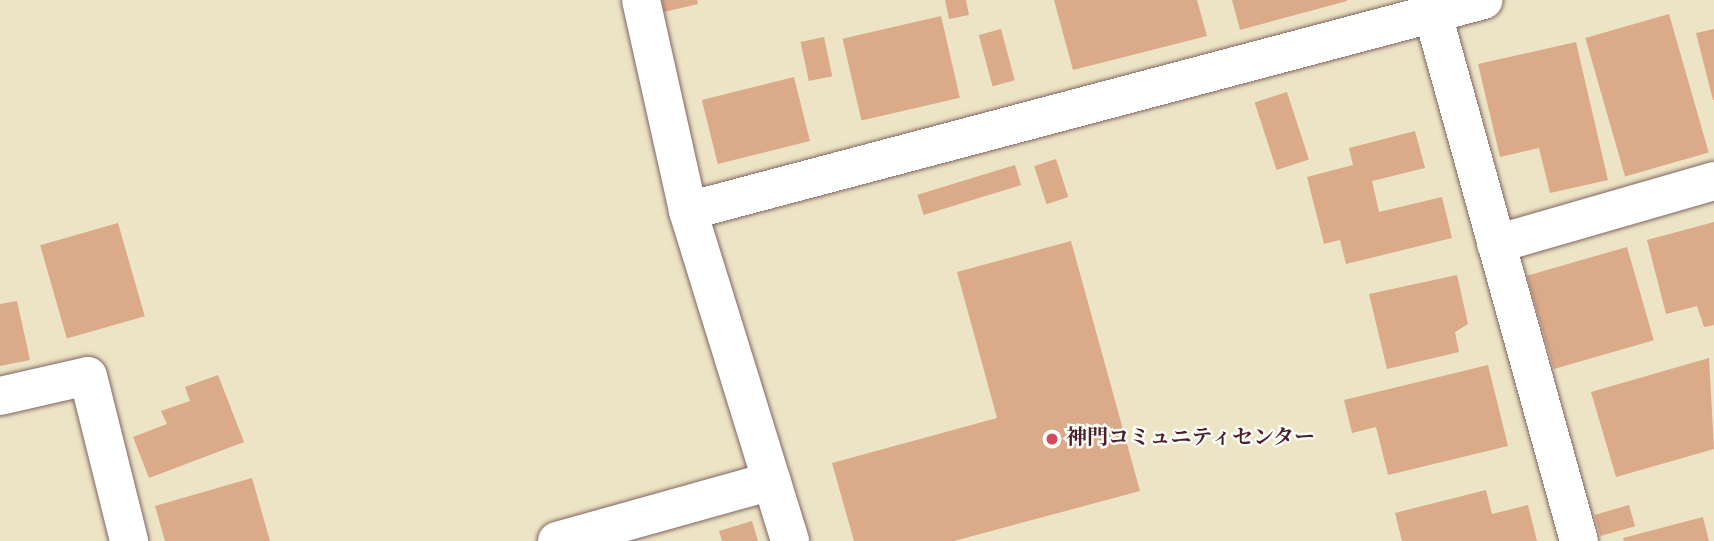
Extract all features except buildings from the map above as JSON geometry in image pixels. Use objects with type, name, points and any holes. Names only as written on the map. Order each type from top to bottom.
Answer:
[{"type":"street","points":[[642,0],[688,211],[790,541]]},
{"type":"street","points":[[688,211],[1431,7],[1484,0]]},
{"type":"street","points":[[1431,7],[1579,541]]},
{"type":"street","points":[[1496,244],[1714,181]]},
{"type":"street","points":[[0,396],[89,376],[124,540]]},
{"type":"street","points":[[557,541],[772,481]]},
{"type":"place","name":"神門コミュニティセンター","points":[[1052,439]]}]
